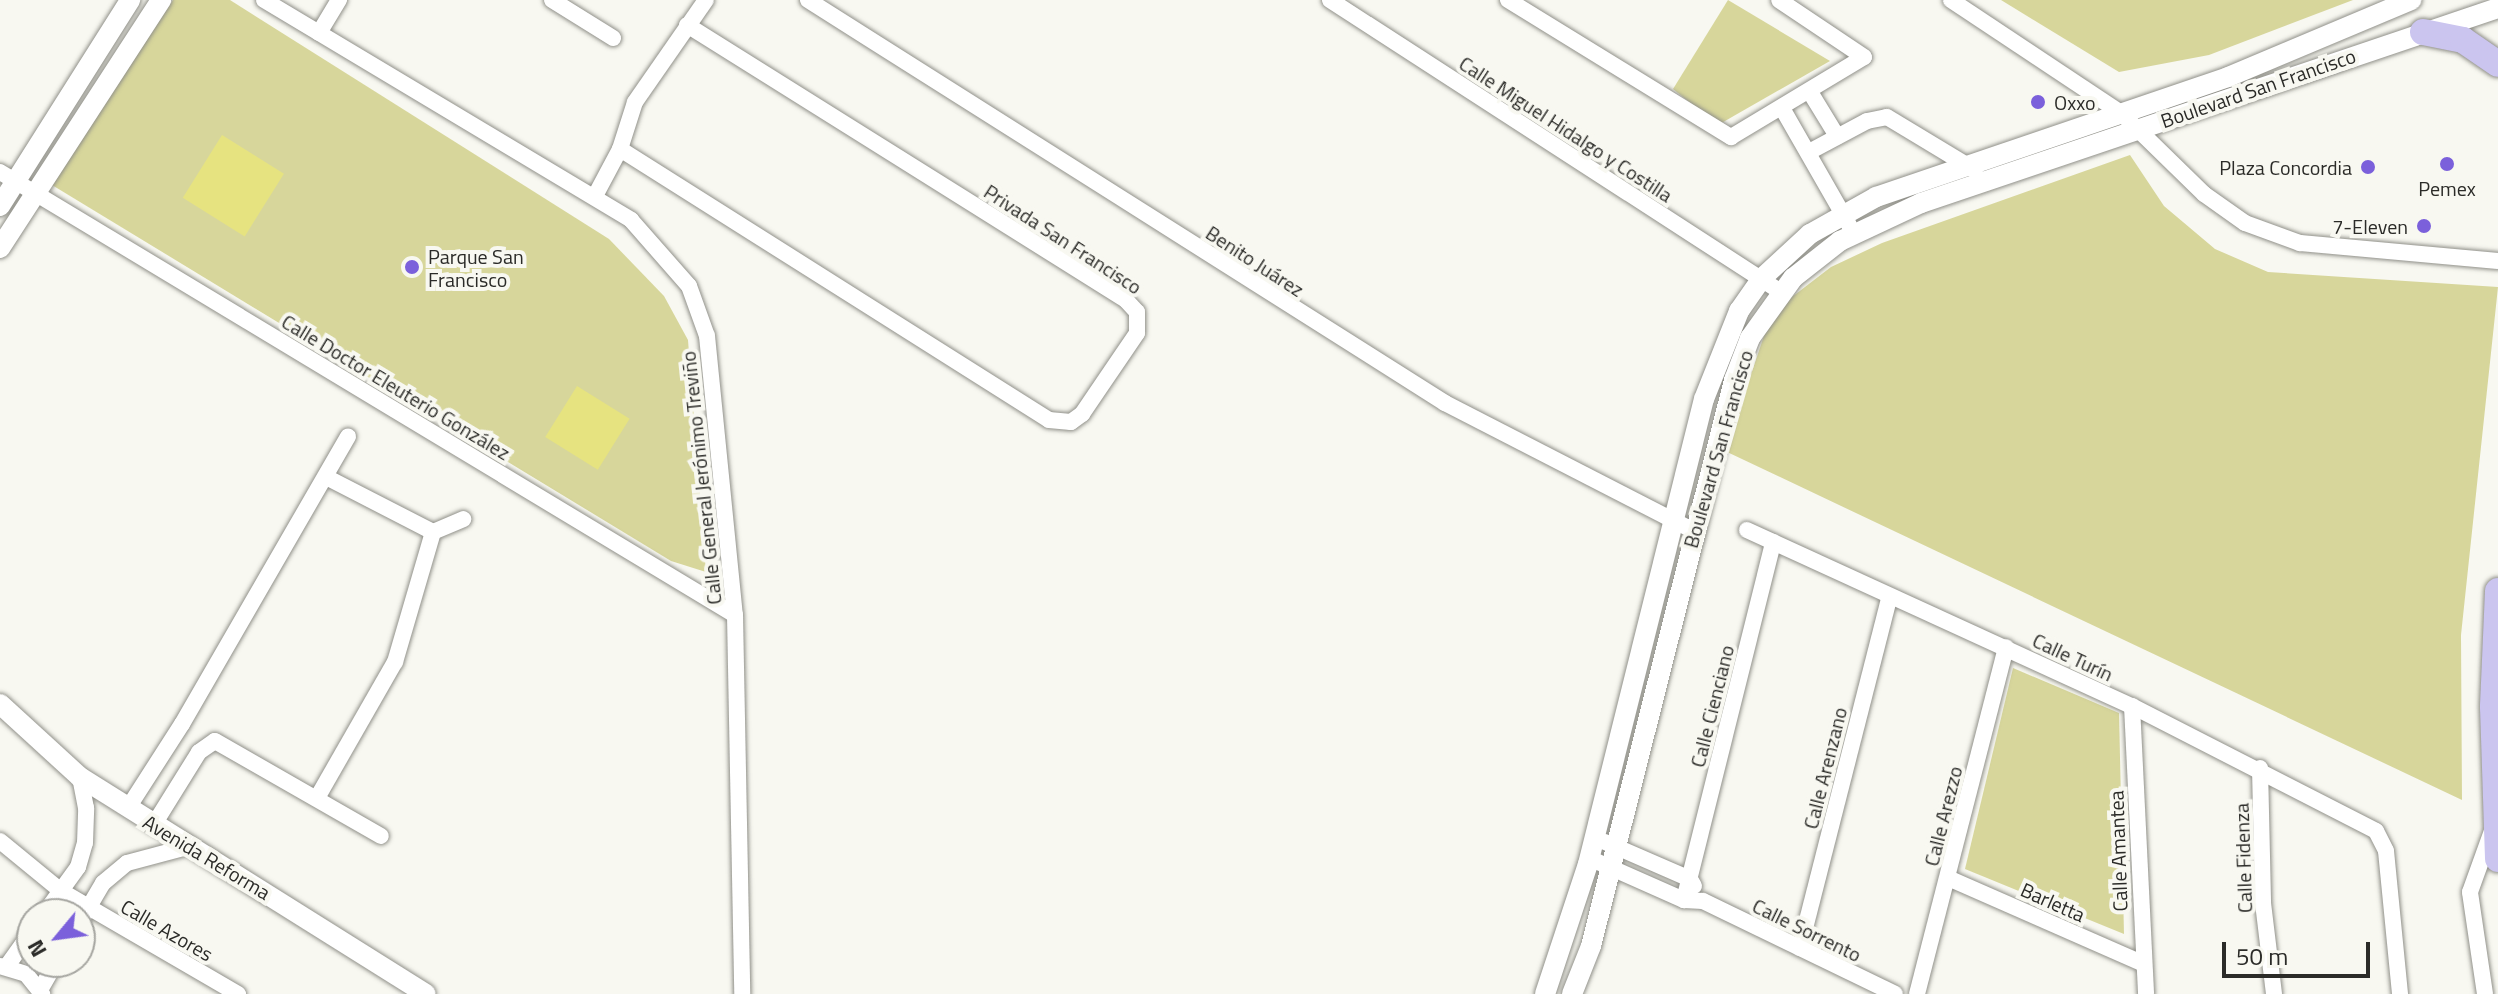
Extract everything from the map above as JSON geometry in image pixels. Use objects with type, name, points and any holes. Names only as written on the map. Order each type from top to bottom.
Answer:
[{"type":"main road","points":[[2423,32],[2463,40],[2498,64]]},
{"type":"main road","points":[[2498,591],[2495,823],[2498,859]]},
{"type":"street","points":[[0,206],[8,176],[130,0]]},
{"type":"street","points":[[0,248],[161,0]]},
{"type":"street","name":"Calle General Jerónimo Treviño","points":[[264,0],[595,196],[662,249],[689,286],[707,336],[735,615],[742,994]]},
{"type":"street","points":[[319,33],[339,0]]},
{"type":"street","points":[[552,0],[613,38]]},
{"type":"street","points":[[595,196],[620,149],[635,102],[706,0]]},
{"type":"street","name":"Benito Juárez","points":[[808,0],[1355,349],[1510,439],[1670,522],[1694,531]]},
{"type":"street","name":"Calle Miguel Hidalgo y Costilla","points":[[1330,0],[1781,292]]},
{"type":"street","points":[[1508,0],[1725,136],[1740,135],[1864,54],[1779,0]]},
{"type":"street","points":[[1951,0],[2121,113],[2223,210],[2272,235],[2300,243],[2498,261]]},
{"type":"street","name":"Boulevard San Francisco","points":[[1545,994],[1592,848],[1670,522],[1720,353],[1761,279],[1810,234],[1843,212],[1968,162],[2121,113],[2309,46],[2411,0]]},
{"type":"street","name":"Boulevard San Francisco","points":[[1577,992],[1734,380],[1750,338],[1781,292],[1814,259],[1854,234],[1921,203],[2498,8]]},
{"type":"street","name":"Privada San Francisco","points":[[620,149],[1049,420],[1071,422],[1082,414],[1137,333],[1137,312],[1126,300],[687,25]]},
{"type":"street","points":[[1810,92],[1837,136]]},
{"type":"street","points":[[1782,108],[1854,234]]},
{"type":"street","points":[[1809,152],[1879,117],[1893,118],[1968,162],[1988,182]]},
{"type":"street","name":"Calle Doctor Eleuterio González","points":[[8,176],[735,615]]},
{"type":"street","points":[[128,808],[348,436]]},
{"type":"street","points":[[326,477],[433,532]]},
{"type":"street","points":[[433,532],[463,519]]},
{"type":"street","name":"Calle Turín","points":[[1747,530],[1889,598],[2006,647],[2132,706],[2260,768],[2376,831],[2386,851],[2400,994]]},
{"type":"street","points":[[317,798],[395,662],[433,532]]},
{"type":"street","name":"Calle Cienciano","points":[[1684,900],[1773,542]]},
{"type":"street","name":"Calle Arenzano","points":[[1800,948],[1889,598]]},
{"type":"street","name":"Calle Arezzo","points":[[1917,994],[2006,647]]},
{"type":"street","name":"Avenida Reforma","points":[[0,704],[80,777],[153,826],[191,846],[426,994]]},
{"type":"street","name":"Calle Amantea","points":[[2132,706],[2142,963],[2146,994]]},
{"type":"street","points":[[153,826],[199,752],[215,741],[381,836]]},
{"type":"street","name":"Calle Fidenza","points":[[2260,768],[2263,903],[2274,994]]},
{"type":"street","points":[[56,898],[78,867],[87,829],[80,777]]},
{"type":"street","points":[[2485,994],[2470,892],[2495,823]]},
{"type":"street","name":"Calle Azores","points":[[0,841],[68,898]]},
{"type":"street","points":[[94,898],[103,883],[127,863],[191,846]]},
{"type":"street","points":[[1592,848],[1690,879],[1703,901]]},
{"type":"street","name":"Calle Sorrento","points":[[1614,856],[1684,900],[1703,901],[1895,994]]},
{"type":"street","name":"Barletta","points":[[1948,878],[2142,963]]},
{"type":"street","name":"Calle Azores","points":[[96,920],[238,994]]},
{"type":"street","points":[[4,966],[26,974],[41,992]]},
{"type":"shaded area","name":"Parque San Francisco","points":[[173,0],[230,0],[609,239],[664,296],[688,340],[706,572],[671,561],[52,185]]},
{"type":"shaded area","points":[[1728,0],[1830,61],[1718,125],[1673,89]]},
{"type":"shaded area","points":[[2001,0],[2353,0],[2209,55],[2119,72]]},
{"type":"shaded area","points":[[222,135],[284,174],[245,236],[183,198]]},
{"type":"shaded area","points":[[2130,155],[2164,206],[2215,249],[2268,272],[2498,287],[2461,635],[2462,800],[1725,451],[1766,330],[1792,297],[1831,267],[1882,243]]},
{"type":"shaded area","points":[[577,386],[630,419],[598,470],[545,437]]},
{"type":"shaded area","points":[[2013,668],[2119,713],[2124,934],[1965,869]]},
{"type":"place","name":"Oxxo","points":[[2038,102]]},
{"type":"place","name":"Pemex","points":[[2447,164]]},
{"type":"place","name":"Plaza Concordia","points":[[2368,167]]},
{"type":"place","name":"7-Eleven","points":[[2424,226]]},
{"type":"place","name":"Parque San Francisco","points":[[412,267]]}]
